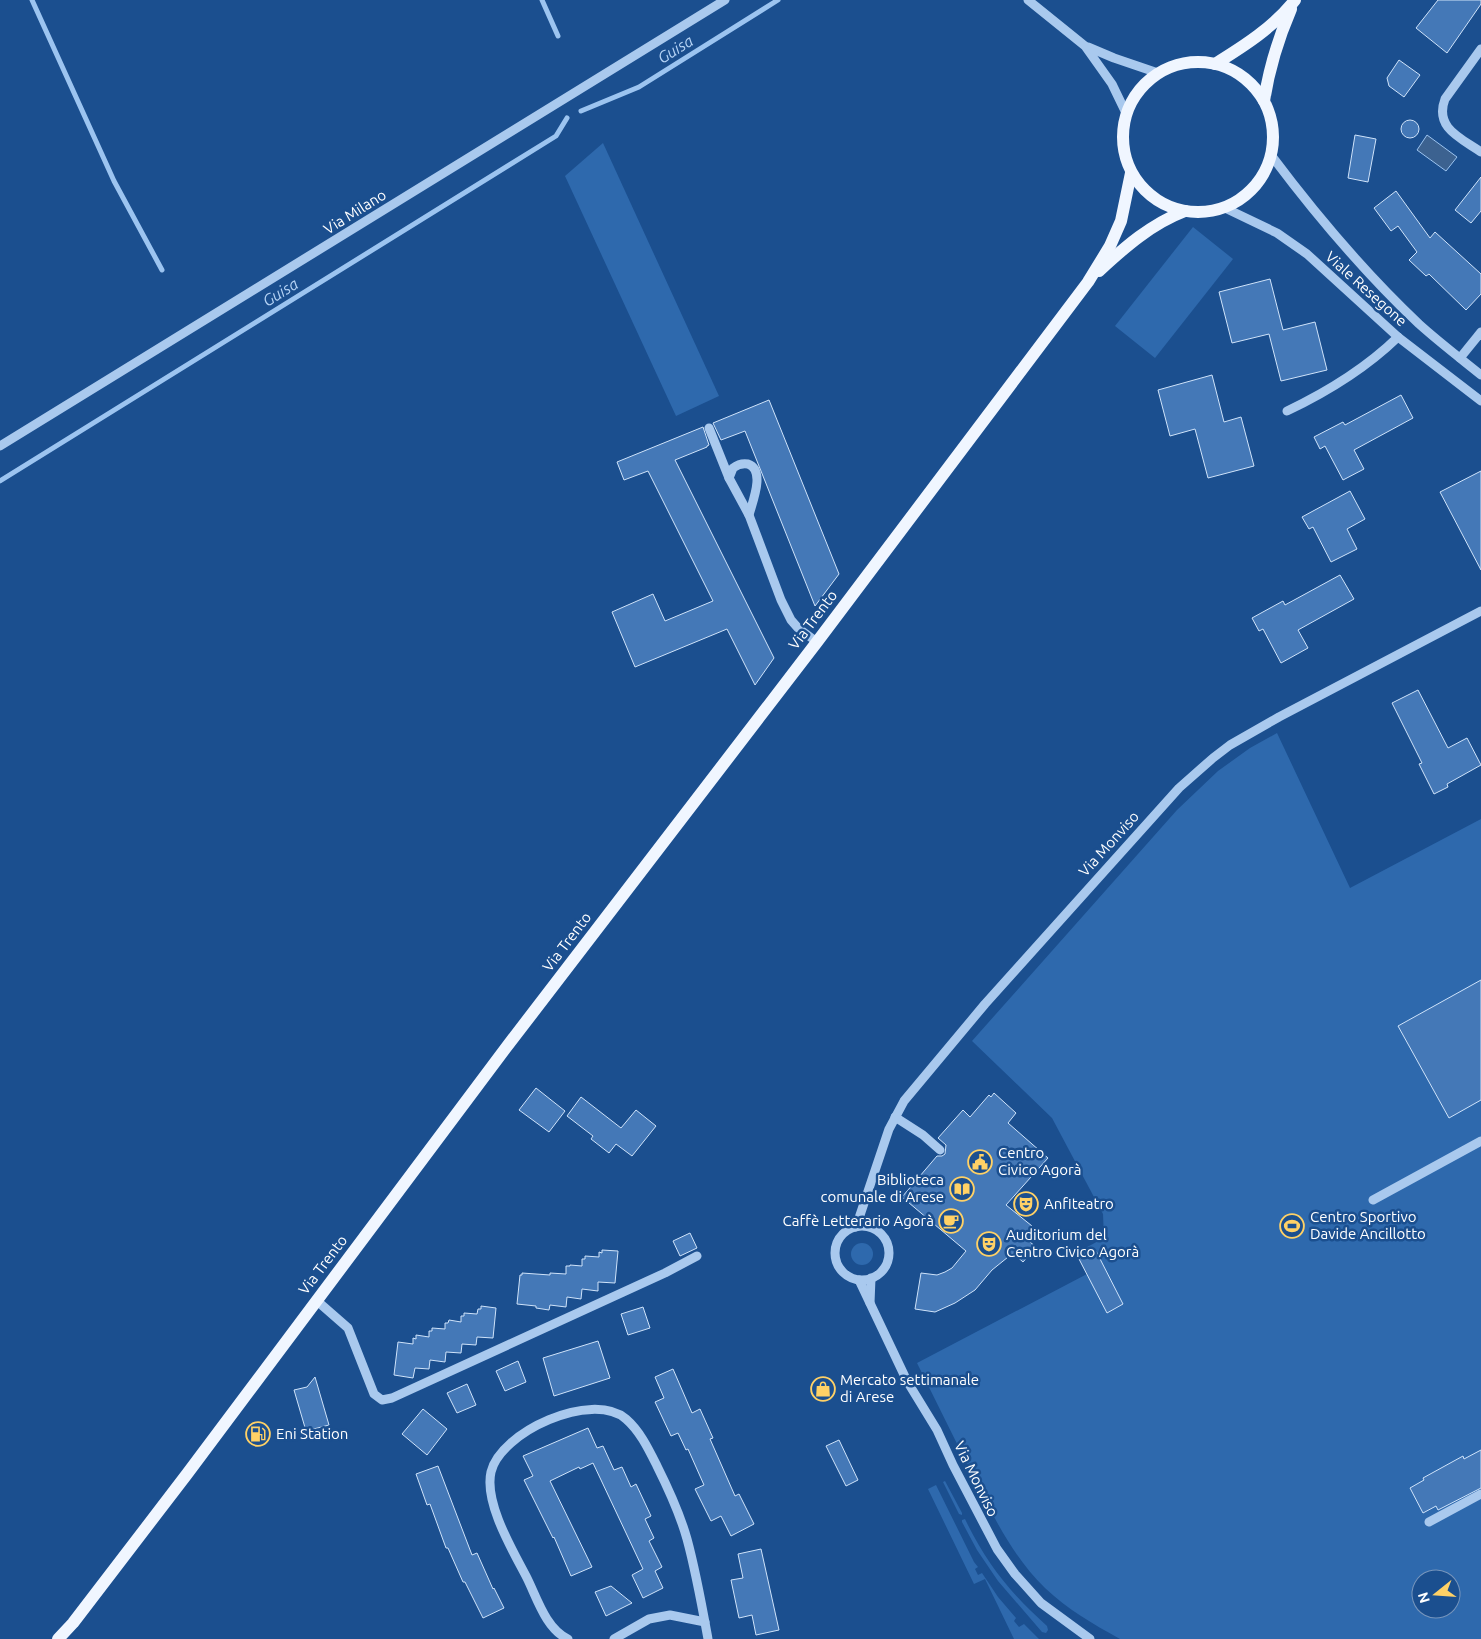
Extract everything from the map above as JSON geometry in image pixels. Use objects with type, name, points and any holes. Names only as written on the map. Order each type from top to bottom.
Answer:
[{"type":"main road","points":[[1214,64],[1244,46],[1262,32],[1295,1]]},
{"type":"main road","points":[[1264,101],[1267,82],[1280,37],[1295,1]]},
{"type":"main road","points":[[1200,62],[1214,64],[1234,71],[1243,77],[1264,101],[1272,127],[1271,155],[1262,177],[1255,187],[1241,199],[1225,208],[1208,212],[1185,212],[1171,208],[1152,197],[1130,173],[1123,144],[1123,128],[1126,113],[1138,90],[1158,73],[1171,66],[1185,63],[1200,62]]},
{"type":"main road","name":"Via Trento","points":[[73,1623],[1088,282],[1112,242],[1121,221],[1130,173]]},
{"type":"main road","name":"Via Trento","points":[[1088,282],[1137,237],[1166,219],[1185,212]]},
{"type":"main road","points":[[58,1639],[73,1623]]},
{"type":"main road","points":[[65,1639],[73,1623]]},
{"type":"street","name":"Via Milano","points":[[0,446],[725,0]]},
{"type":"street","points":[[1028,0],[1086,46],[1158,73]]},
{"type":"street","points":[[1086,46],[1112,84],[1126,113]]},
{"type":"street","points":[[1481,49],[1445,99],[1442,108],[1442,118],[1448,129],[1481,152]]},
{"type":"street","name":"Viale Resegone","points":[[1271,155],[1312,208],[1388,292],[1420,325],[1481,375]]},
{"type":"street","name":"Viale Resegone","points":[[1225,208],[1277,232],[1307,254],[1398,337],[1481,401]]},
{"type":"street","points":[[1460,358],[1481,332]]},
{"type":"street","points":[[1287,411],[1346,378],[1398,337]]},
{"type":"street","points":[[709,428],[729,478],[749,515],[781,600],[798,628],[817,642]]},
{"type":"street","points":[[729,478],[733,468],[746,463],[751,465],[756,473],[757,487],[749,515]]},
{"type":"street","name":"Via Monviso","points":[[856,1227],[890,1129],[910,1093],[985,1004],[1161,807],[1190,778],[1230,745],[1263,726],[1481,611]]},
{"type":"street","points":[[895,1117],[923,1135],[940,1150]]},
{"type":"street","points":[[1373,1200],[1481,1141]]},
{"type":"street","points":[[863,1205],[868,1227]]},
{"type":"street","points":[[856,1227],[868,1227],[876,1230],[887,1244],[888,1260],[879,1274],[871,1278],[859,1280],[846,1275],[837,1264],[835,1250],[844,1233],[856,1227]]},
{"type":"street","points":[[316,1300],[348,1328],[374,1394],[382,1400],[392,1398],[665,1273],[697,1256]]},
{"type":"street","name":"Via Monviso","points":[[870,1305],[871,1278]]},
{"type":"street","name":"Via Monviso","points":[[859,1280],[907,1381],[937,1430],[996,1549],[1041,1603],[1090,1639]]},
{"type":"street","points":[[568,1639],[550,1623],[501,1527],[491,1498],[490,1474],[494,1462],[521,1435],[558,1416],[585,1409],[606,1410],[619,1414],[632,1425],[650,1452],[672,1497],[687,1538],[708,1639]]},
{"type":"street","points":[[1429,1522],[1481,1494]]},
{"type":"street","points":[[614,1639],[650,1619],[670,1615],[705,1622]]},
{"type":"shaded area","points":[[1427,135],[1457,157],[1446,171],[1417,150]]},
{"type":"shaded area","points":[[603,143],[719,396],[676,416],[565,176]]},
{"type":"shaded area","points":[[1193,227],[1233,259],[1155,358],[1115,326]]},
{"type":"shaded area","name":"Centro Sportivo Davide Ancillotto","points":[[1277,733],[1350,888],[1481,819],[1481,1639],[1120,1639],[1062,1603],[1045,1588],[1022,1562],[995,1518],[917,1363],[1087,1274],[1076,1253],[1104,1238],[1103,1214],[1052,1118],[972,1041],[1177,810],[1218,771],[1250,748]]},
{"type":"shaded area","points":[[862,1243],[872,1250],[873,1254],[866,1264],[862,1265],[852,1258],[851,1254],[858,1244]]},
{"type":"shaded area","points":[[945,1481],[962,1515],[959,1514],[943,1482]]},
{"type":"shaded area","points":[[936,1485],[978,1567],[975,1569],[978,1575],[982,1573],[998,1597],[1016,1618],[1014,1621],[1019,1627],[1024,1624],[1039,1639],[1014,1639],[985,1579],[974,1584],[928,1489]]},
{"type":"shaded area","points":[[965,1519],[1000,1577],[1047,1626],[1048,1630],[1046,1633],[1042,1632],[998,1581],[977,1550],[962,1522]]},
{"type":"building","points":[[1438,0],[1481,0],[1481,4],[1447,53],[1416,28]]},
{"type":"building","points":[[1399,60],[1420,75],[1404,97],[1389,86],[1387,78]]},
{"type":"building","points":[[1406,120],[1414,120],[1419,125],[1417,136],[1406,138],[1401,133],[1401,125]]},
{"type":"building","points":[[1355,135],[1376,139],[1368,182],[1348,178]]},
{"type":"building","points":[[1481,177],[1481,211],[1471,223],[1455,210]]},
{"type":"building","points":[[1396,191],[1430,238],[1435,232],[1481,274],[1481,294],[1466,310],[1429,274],[1426,276],[1409,260],[1417,252],[1398,226],[1391,231],[1374,208]]},
{"type":"building","points":[[1270,279],[1283,330],[1315,322],[1327,370],[1281,381],[1269,334],[1232,343],[1219,292]]},
{"type":"building","points":[[1212,375],[1224,422],[1241,417],[1254,466],[1208,478],[1195,429],[1170,436],[1158,390]]},
{"type":"building","points":[[1401,395],[1413,418],[1354,450],[1364,469],[1343,480],[1325,446],[1320,449],[1314,437],[1343,422],[1345,425]]},
{"type":"building","points":[[769,400],[839,574],[815,606],[745,431],[721,440],[713,423]]},
{"type":"building","points":[[703,427],[709,445],[675,460],[774,658],[755,685],[727,629],[635,667],[612,612],[653,594],[665,621],[713,601],[648,471],[624,480],[617,462]]},
{"type":"building","points":[[1481,471],[1481,570],[1440,492]]},
{"type":"building","points":[[1350,491],[1365,519],[1347,529],[1357,549],[1331,562],[1313,527],[1309,529],[1302,517]]},
{"type":"building","points":[[1340,575],[1354,599],[1298,630],[1308,648],[1281,663],[1263,629],[1259,631],[1252,618],[1283,601],[1285,605]]},
{"type":"building","points":[[1418,690],[1448,748],[1467,738],[1481,765],[1447,784],[1448,787],[1434,794],[1419,764],[1422,763],[1392,703]]},
{"type":"building","points":[[1481,980],[1481,1100],[1449,1118],[1398,1026]]},
{"type":"building","points":[[536,1088],[565,1111],[549,1132],[519,1110]]},
{"type":"building","points":[[994,1093],[1016,1113],[1008,1123],[1048,1158],[1006,1205],[1032,1226],[1024,1237],[1036,1247],[1023,1262],[1013,1253],[992,1270],[975,1290],[955,1303],[935,1312],[915,1309],[921,1273],[937,1275],[945,1272],[952,1268],[966,1251],[902,1197],[937,1156],[945,1154],[946,1145],[938,1138],[963,1110],[970,1117],[989,1095],[991,1097]]},
{"type":"building","points":[[581,1097],[621,1128],[636,1110],[656,1126],[632,1156],[616,1144],[609,1153],[591,1139],[593,1136],[567,1116]]},
{"type":"building","points":[[690,1233],[697,1248],[680,1256],[673,1241]]},
{"type":"building","points":[[602,1250],[618,1251],[615,1283],[598,1282],[598,1291],[582,1289],[581,1299],[567,1297],[566,1307],[550,1305],[549,1310],[536,1308],[536,1306],[517,1304],[520,1275],[522,1273],[566,1274],[566,1266],[582,1266],[582,1259],[585,1259],[585,1256],[599,1257],[599,1252],[602,1253]]},
{"type":"building","points":[[1096,1251],[1123,1304],[1107,1313],[1079,1259]]},
{"type":"building","points":[[481,1306],[496,1308],[493,1338],[477,1337],[476,1345],[462,1344],[461,1353],[446,1352],[445,1362],[430,1360],[429,1369],[415,1368],[413,1378],[394,1375],[398,1342],[413,1344],[413,1338],[416,1339],[416,1335],[429,1337],[429,1331],[432,1331],[432,1328],[445,1329],[445,1323],[448,1323],[449,1320],[461,1322],[461,1316],[464,1316],[464,1313],[477,1314]]},
{"type":"building","points":[[643,1307],[650,1328],[628,1335],[621,1314]]},
{"type":"building","points":[[598,1341],[610,1378],[554,1396],[543,1358]]},
{"type":"building","points":[[518,1361],[526,1382],[505,1391],[496,1371]]},
{"type":"building","points":[[673,1369],[692,1413],[700,1409],[713,1438],[710,1439],[735,1496],[739,1494],[754,1524],[731,1536],[721,1516],[711,1521],[695,1489],[704,1485],[688,1449],[686,1450],[678,1433],[671,1436],[655,1402],[664,1398],[655,1377]]},
{"type":"building","points":[[315,1377],[329,1425],[306,1431],[294,1390],[307,1387]]},
{"type":"building","points":[[467,1384],[476,1405],[457,1413],[447,1393]]},
{"type":"building","points":[[423,1409],[447,1429],[427,1455],[402,1434]]},
{"type":"building","points":[[588,1428],[597,1448],[603,1446],[614,1470],[622,1467],[631,1487],[636,1484],[651,1516],[645,1519],[654,1538],[649,1541],[662,1567],[655,1571],[663,1588],[643,1598],[632,1575],[643,1569],[593,1463],[580,1469],[579,1467],[550,1481],[592,1567],[571,1576],[554,1537],[524,1480],[533,1476],[523,1456]]},
{"type":"building","points":[[839,1440],[858,1480],[846,1486],[826,1446]]},
{"type":"building","points":[[1481,1450],[1481,1488],[1438,1510],[1436,1506],[1423,1513],[1410,1488],[1424,1480],[1423,1478],[1463,1456],[1464,1459]]},
{"type":"building","points":[[438,1466],[472,1555],[477,1553],[493,1589],[504,1608],[483,1618],[465,1582],[463,1582],[448,1548],[446,1548],[430,1504],[427,1505],[416,1474]]},
{"type":"building","points":[[761,1549],[779,1630],[756,1635],[752,1615],[739,1618],[731,1580],[743,1578],[738,1554]]},
{"type":"building","points":[[611,1586],[632,1603],[606,1616],[595,1592]]},
{"type":"waterway","points":[[32,0],[114,181],[162,270]]},
{"type":"waterway","points":[[542,0],[558,36]]},
{"type":"waterway","name":"Guisa","points":[[581,111],[639,87],[778,0]]},
{"type":"waterway","name":"Guisa","points":[[0,481],[556,136],[567,118]]},
{"type":"place","name":"Centro Civico Agorà","points":[[980,1162]]},
{"type":"place","name":"Biblioteca comunale di Arese","points":[[962,1189]]},
{"type":"place","name":"Anfiteatro","points":[[1026,1204]]},
{"type":"place","name":"Caffè Letterario Agorà","points":[[951,1221]]},
{"type":"place","name":"Centro Sportivo Davide Ancillotto","points":[[1292,1226]]},
{"type":"place","name":"Auditorium del Centro Civico Agorà","points":[[989,1244]]},
{"type":"place","name":"Mercato settimanale di Arese","points":[[823,1389]]},
{"type":"place","name":"Eni Station","points":[[258,1434]]}]
